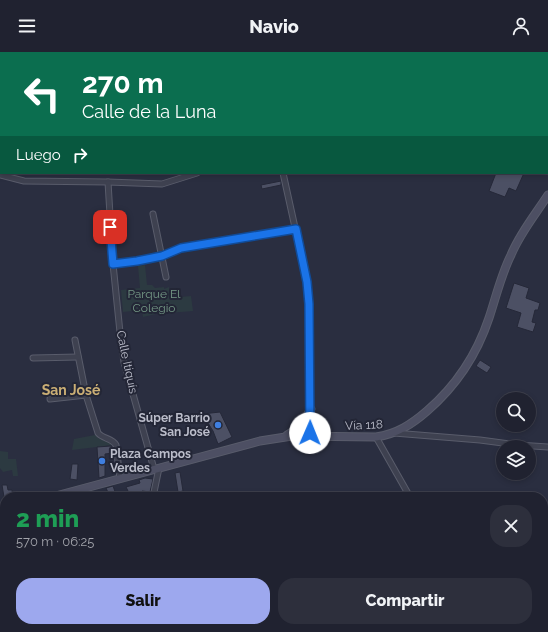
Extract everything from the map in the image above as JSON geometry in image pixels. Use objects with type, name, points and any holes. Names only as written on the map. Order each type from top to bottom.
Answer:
[{"type":"main road","name":"Vía 118","points":[[71,492],[236,446],[283,436],[376,437],[394,433],[410,423],[434,404],[449,389],[467,365],[485,331],[510,255],[548,195]]},
{"type":"main road","points":[[283,436],[300,427],[311,409]]},
{"type":"street","points":[[0,175],[24,181],[162,184],[194,174]]},
{"type":"street","points":[[284,174],[287,194],[307,282],[309,304],[311,409],[310,436]]},
{"type":"street","name":"Calle Itiquís","points":[[108,182],[113,264],[124,362],[156,468]]},
{"type":"street","points":[[153,214],[166,277]]},
{"type":"street","points":[[113,264],[162,256],[181,248],[296,229]]},
{"type":"street","points":[[75,340],[86,395],[98,433],[114,442],[116,445],[120,479]]},
{"type":"street","points":[[33,358],[78,357]]},
{"type":"street","points":[[50,399],[86,395]]},
{"type":"street","points":[[394,433],[548,447]]},
{"type":"street","points":[[376,437],[407,492]]},
{"type":"street","points":[[154,492],[156,468]]},
{"type":"green space","name":"Parque El Colegio","points":[[145,265],[147,285],[152,285],[155,288],[164,287],[164,289],[169,287],[170,298],[191,296],[193,311],[156,314],[143,317],[142,310],[123,312],[121,290],[140,288],[138,266]]},
{"type":"green space","points":[[95,435],[113,445],[72,450],[74,439]]},
{"type":"green space","points":[[0,451],[8,452],[8,459],[16,459],[18,476],[13,476],[12,470],[3,472],[0,468]]},
{"type":"building","points":[[496,174],[524,174],[516,191],[509,188],[505,197],[489,191]]},
{"type":"building","points":[[281,181],[281,185],[262,189],[261,185]]},
{"type":"building","points":[[514,283],[529,288],[526,298],[540,303],[538,310],[535,310],[532,322],[536,323],[533,332],[517,327],[521,313],[506,308]]},
{"type":"building","points":[[480,360],[491,367],[487,373],[476,366]]},
{"type":"building","name":"Súper Barrio San José","points":[[220,412],[232,437],[218,444],[213,431],[202,414]]},
{"type":"building","name":"Plaza Campos Verdes","points":[[111,446],[113,453],[105,454],[105,476],[99,478],[97,447]]},
{"type":"building","points":[[179,449],[181,457],[171,460],[168,452]]},
{"type":"building","points":[[72,464],[78,464],[77,480],[70,479]]},
{"type":"building","points":[[180,472],[183,491],[178,492],[175,473]]},
{"type":"building","points":[[145,478],[153,479],[150,492],[128,492],[126,487],[140,483],[139,480]]},
{"type":"building","points":[[2,485],[7,485],[8,490],[12,490],[12,492],[3,492]]},
{"type":"building","points":[[113,486],[115,492],[108,492],[106,488]]},
{"type":"place","name":"Súper Barrio San José","points":[[218,425]]},
{"type":"place","name":"Plaza Campos Verdes","points":[[102,461]]},
{"type":"district","name":"San José","points":[[71,390]]},
{"type":"route","points":[[110,227],[113,264],[162,256],[181,248],[296,229],[301,247],[309,304],[311,385],[310,433]]}]
